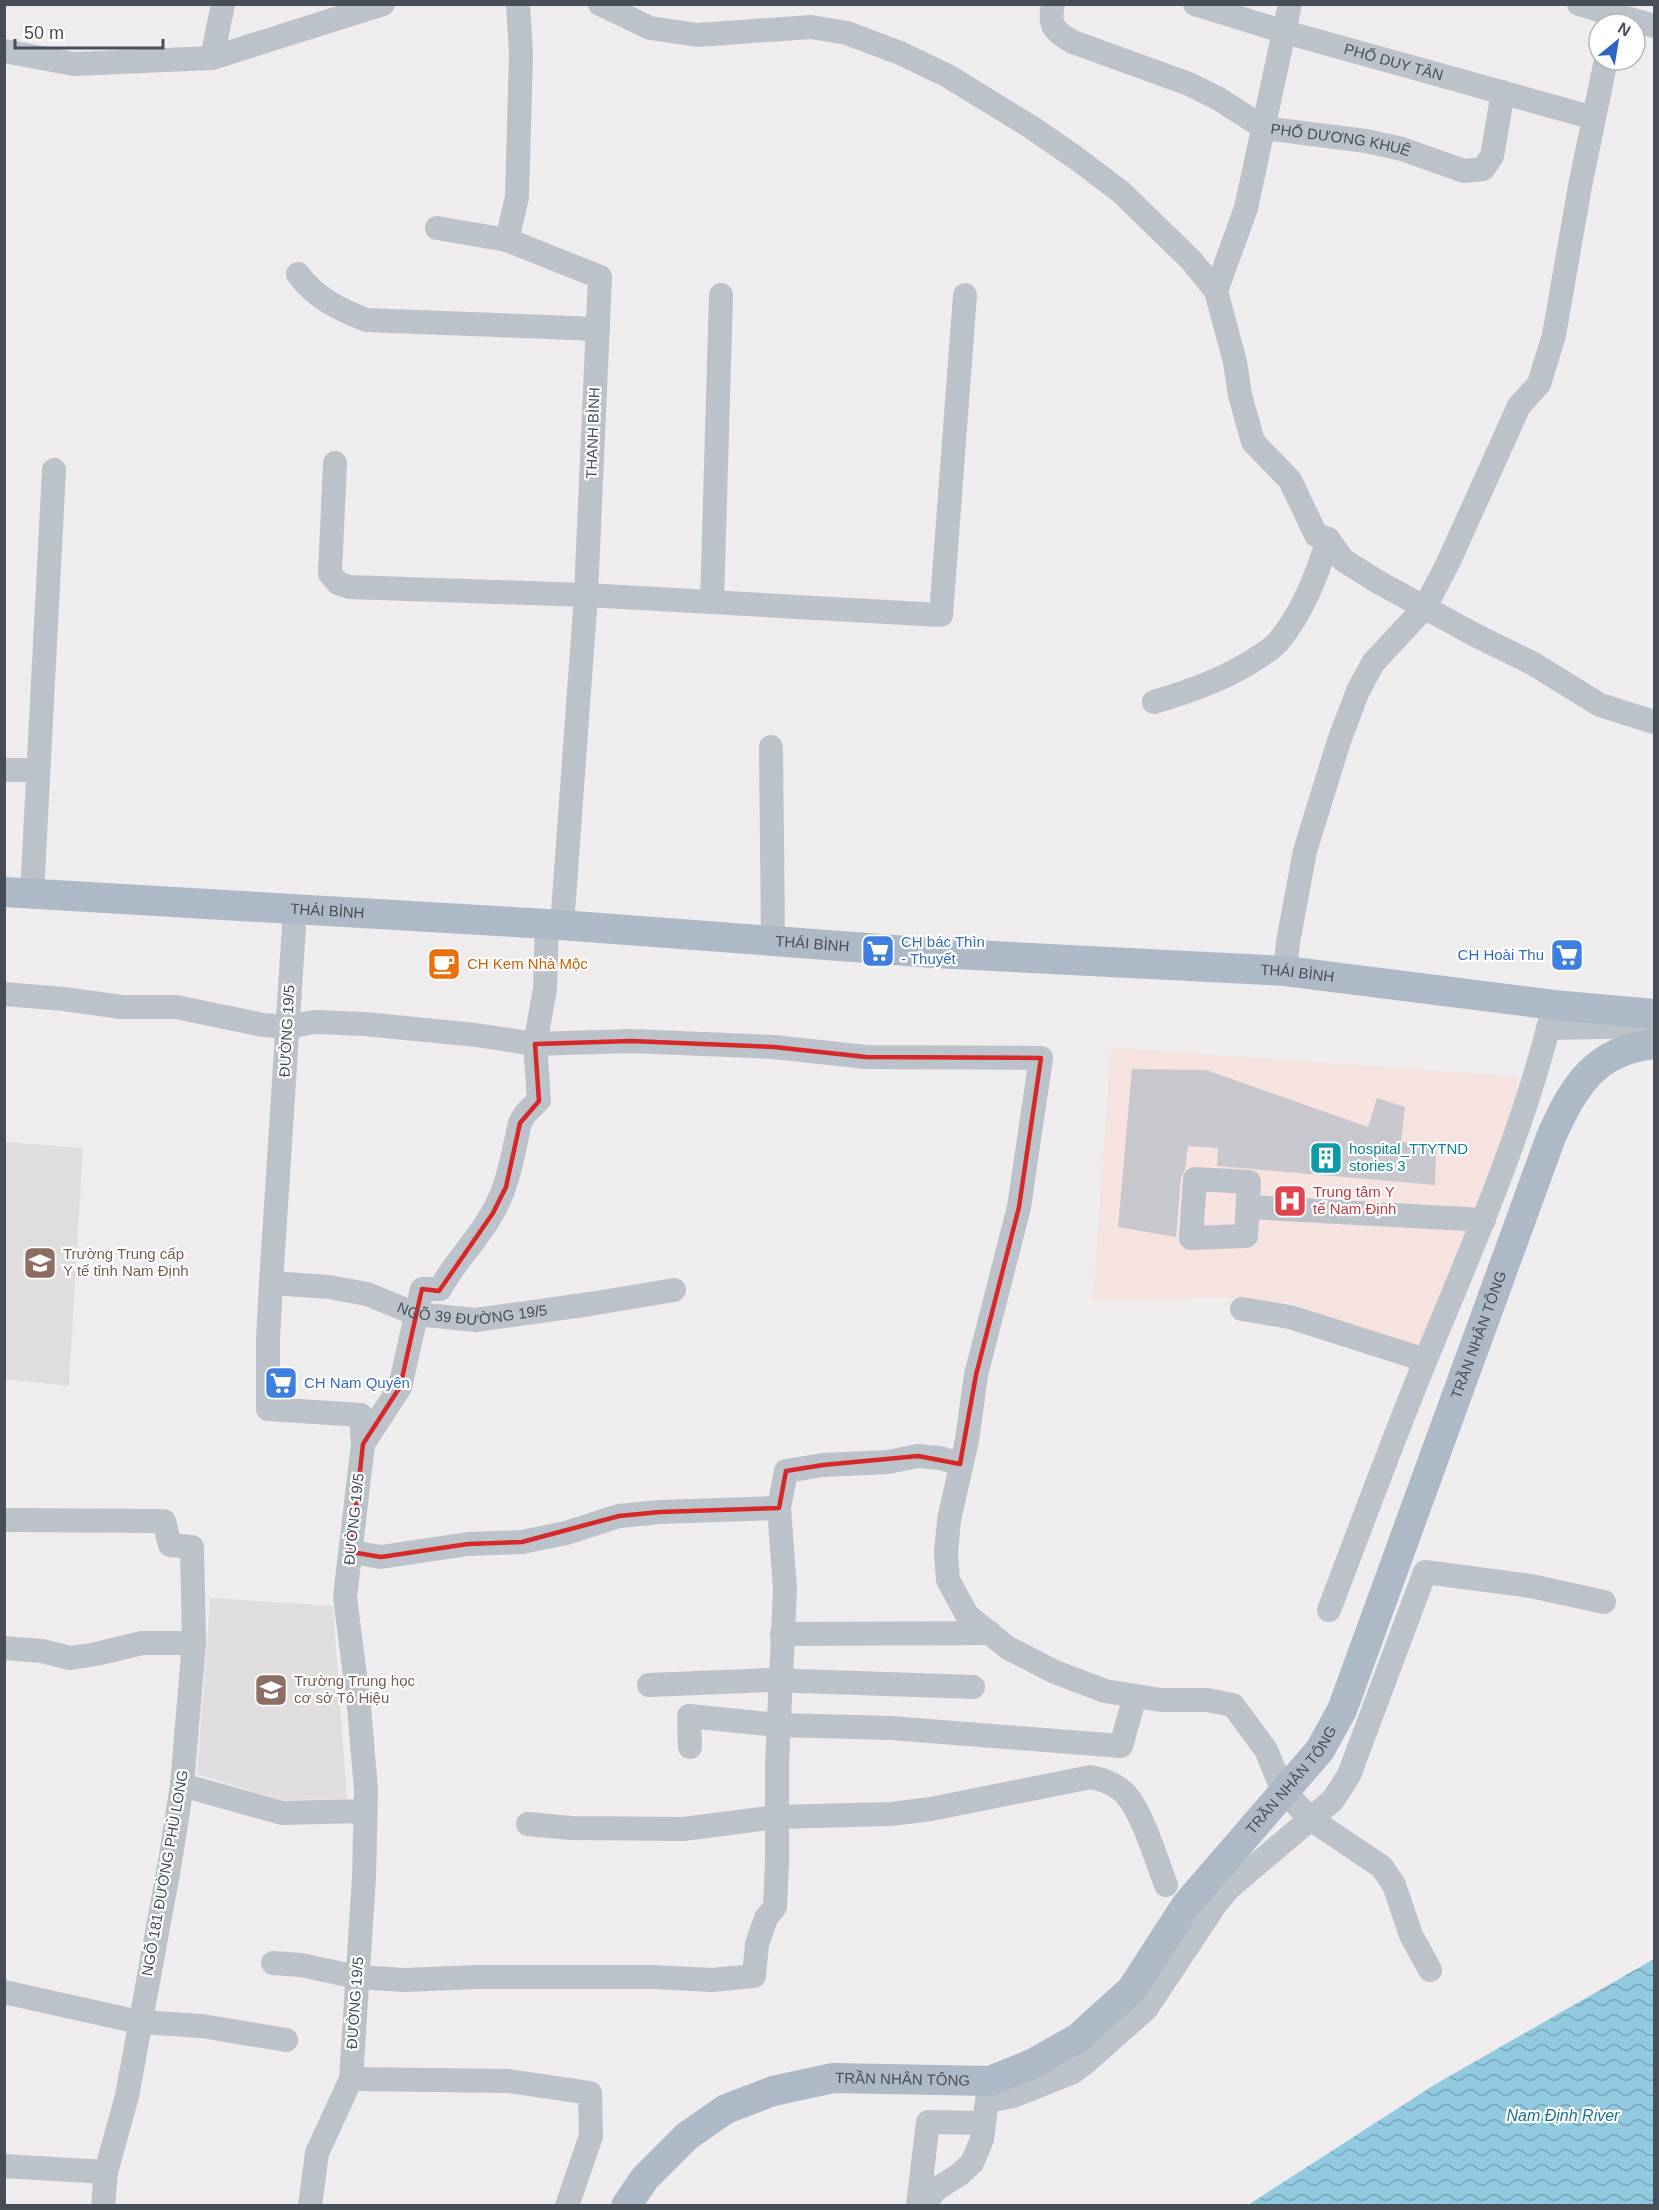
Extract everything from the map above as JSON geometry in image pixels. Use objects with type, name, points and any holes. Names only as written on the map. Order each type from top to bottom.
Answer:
[{"type":"main road","name":"THÁI BÌNH","points":[[18,893],[555,925],[934,953],[1285,971],[1551,1016],[1654,1014]]},
{"type":"main road","name":"TRẦN NHÂN TÔNG","points":[[626,2205],[645,2178],[687,2136],[726,2109],[773,2091],[833,2078],[987,2102],[1032,2064],[1078,2038],[1132,1989],[1187,1904],[1320,1750],[1342,1710],[1551,1137],[1565,1106],[1576,1088],[1598,1065],[1618,1053],[1654,1044]]},
{"type":"street","points":[[212,57],[223,4]]},
{"type":"street","points":[[4,51],[75,64],[212,57],[326,13],[383,4]]},
{"type":"street","points":[[437,228],[507,240],[517,197],[521,54],[519,4]]},
{"type":"street","points":[[600,4],[639,23],[698,36],[811,27],[847,33],[948,76],[1004,109],[1121,192],[1191,260],[1216,291],[1253,442],[1290,480],[1316,535],[1328,539],[1343,560],[1380,583],[1532,663],[1600,705],[1654,722]]},
{"type":"street","name":"PHỐ DƯƠNG KHUÊ","points":[[1053,4],[1051,20],[1057,34],[1073,42],[1189,84],[1219,99],[1264,129],[1366,141],[1402,149],[1464,171],[1484,169],[1492,156],[1503,92]]},
{"type":"street","name":"PHỐ DUY TÂN","points":[[1195,4],[1285,32],[1594,118]]},
{"type":"street","points":[[1216,291],[1246,208],[1290,4]]},
{"type":"street","points":[[1579,4],[1604,12]]},
{"type":"street","points":[[1285,971],[1288,942],[1305,851],[1333,759],[1358,692],[1373,663],[1425,607],[1444,571],[1519,406],[1539,384],[1554,335],[1580,186],[1604,72]]},
{"type":"street","name":"THANH BÌNH","points":[[416,1314],[423,1288],[436,1291],[440,1289],[480,1233],[506,1187],[520,1123],[525,1114],[538,1101],[535,1044],[555,925],[586,595],[600,277],[507,240]]},
{"type":"street","points":[[298,274],[308,288],[324,300],[366,320],[598,329]]},
{"type":"street","points":[[712,602],[721,295]]},
{"type":"street","points":[[335,463],[330,574],[338,583],[349,588],[586,595],[941,615],[965,295]]},
{"type":"street","points":[[18,893],[38,771],[54,470]]},
{"type":"street","points":[[1154,702],[1199,688],[1249,663],[1277,644],[1297,615],[1318,573],[1328,539]]},
{"type":"street","points":[[771,747],[774,941]]},
{"type":"street","points":[[4,770],[38,771]]},
{"type":"street","name":"ĐƯỜNG 19/5","points":[[295,910],[271,1283],[268,1409],[361,1415],[363,1444],[345,1597],[359,1707],[366,1790],[364,1877],[351,2079],[317,2152],[310,2205]]},
{"type":"street","points":[[4,994],[121,1007],[176,1007],[263,1025],[287,1027],[314,1022],[365,1024],[535,1044],[631,1041],[774,1047],[866,1057],[1041,1058],[1019,1207],[976,1375],[967,1440],[949,1520],[946,1552],[948,1580],[968,1615],[1008,1648],[1055,1672],[1105,1691],[1161,1700],[1207,1700],[1233,1705],[1266,1750],[1283,1791],[1312,1820],[1382,1867],[1389,1875],[1411,1935],[1430,1970]]},
{"type":"street","points":[[1329,1610],[1425,1360],[1484,1220],[1529,1097],[1551,1016],[1654,1026]]},
{"type":"street","points":[[1248,1207],[1484,1220]]},
{"type":"street","name":"NGÕ 39 ĐƯỜNG 19/5","points":[[271,1283],[329,1287],[367,1294],[416,1314],[476,1320],[590,1305],[674,1290]]},
{"type":"street","points":[[1242,1309],[1290,1317],[1425,1360]]},
{"type":"street","points":[[363,1444],[400,1387],[416,1314]]},
{"type":"street","points":[[273,1964],[302,1965],[357,1977],[405,1980],[476,1977],[655,1977],[712,1980],[754,1976],[757,1944],[766,1918],[775,1907],[778,1725],[785,1589],[779,1508],[786,1471],[823,1465],[888,1462],[918,1456],[940,1458],[960,1464]]},
{"type":"street","points":[[351,1552],[381,1557],[468,1544],[522,1542],[566,1533],[619,1516],[660,1512],[779,1508]]},
{"type":"street","name":"NGÕ 181 ĐƯỜNG PHÙ LONG","points":[[4,1520],[164,1521],[170,1545],[192,1547],[194,1643],[182,1785],[127,2097],[106,2172],[103,2205]]},
{"type":"street","points":[[918,2205],[928,2122],[987,2102],[1013,2096],[1072,2072],[1085,2063],[1150,2004],[1215,1905],[1229,1888],[1333,1800],[1349,1775],[1425,1572],[1531,1586],[1604,1602]]},
{"type":"street","points":[[782,1634],[990,1633]]},
{"type":"street","points":[[4,1648],[42,1651],[70,1658],[142,1643],[194,1643]]},
{"type":"street","points":[[649,1685],[780,1680],[973,1687]]},
{"type":"street","points":[[690,1747],[688,1716],[778,1725],[891,1728],[1121,1746],[1136,1696]]},
{"type":"street","points":[[528,1824],[571,1828],[683,1829],[776,1817],[891,1814],[931,1809],[1091,1778],[1108,1780],[1128,1796],[1166,1885]]},
{"type":"street","points":[[182,1785],[282,1813],[365,1811]]},
{"type":"street","points":[[4,1992],[139,2022],[202,2026],[286,2040]]},
{"type":"street","points":[[351,2079],[509,2081],[590,2093],[591,2136],[567,2205]]},
{"type":"street","points":[[926,2205],[935,2190],[960,2174],[972,2163],[982,2139],[987,2102]]},
{"type":"street","points":[[4,2166],[106,2172]]},
{"type":"highlighted area","points":[[631,1041],[774,1047],[866,1057],[1041,1058],[1019,1207],[976,1375],[960,1464],[918,1456],[823,1465],[786,1471],[779,1508],[660,1512],[619,1516],[522,1542],[468,1544],[381,1557],[351,1552],[363,1444],[400,1387],[422,1289],[439,1291],[493,1213],[506,1187],[520,1123],[539,1101],[535,1044]]},
{"type":"shaded area","name":"Trung tâm Y tế Nam Định","points":[[1111,1048],[1517,1077],[1517,1105],[1423,1351],[1293,1304],[1224,1297],[1093,1299]]},
{"type":"shaded area","name":"Trường Trung cấp Y tế tỉnh Nam Định","points":[[5,1142],[83,1148],[69,1386],[5,1379]]},
{"type":"shaded area","name":"Trường Trung học cơ sở Tô Hiệu","points":[[210,1598],[333,1606],[347,1799],[281,1800],[197,1774]]},
{"type":"water","name":"Nam Định River","points":[[1654,1959],[1654,2205],[1248,2205],[1434,2085]]},
{"type":"building","name":"hospital_TTYTND stories 3","points":[[1132,1069],[1206,1070],[1368,1127],[1377,1098],[1405,1107],[1401,1142],[1436,1145],[1435,1185],[1217,1166],[1218,1148],[1188,1146],[1185,1169],[1181,1178],[1176,1237],[1118,1227]]},
{"type":"place","name":"CH bác Thìn - Thuyết","points":[[878,951]]},
{"type":"place","name":"CH Hoài Thu","points":[[1567,955]]},
{"type":"place","name":"CH Kem Nhà Mộc","points":[[444,964]]},
{"type":"place","name":"hospital_TTYTND stories 3","points":[[1326,1158]]},
{"type":"place","name":"Trung tâm Y tế Nam Định","points":[[1290,1201]]},
{"type":"place","name":"Trường Trung cấp Y tế tỉnh Nam Định","points":[[40,1263]]},
{"type":"place","name":"CH Nam Quyên","points":[[281,1383]]},
{"type":"place","name":"Trường Trung học cơ sở Tô Hiệu","points":[[271,1690]]}]
